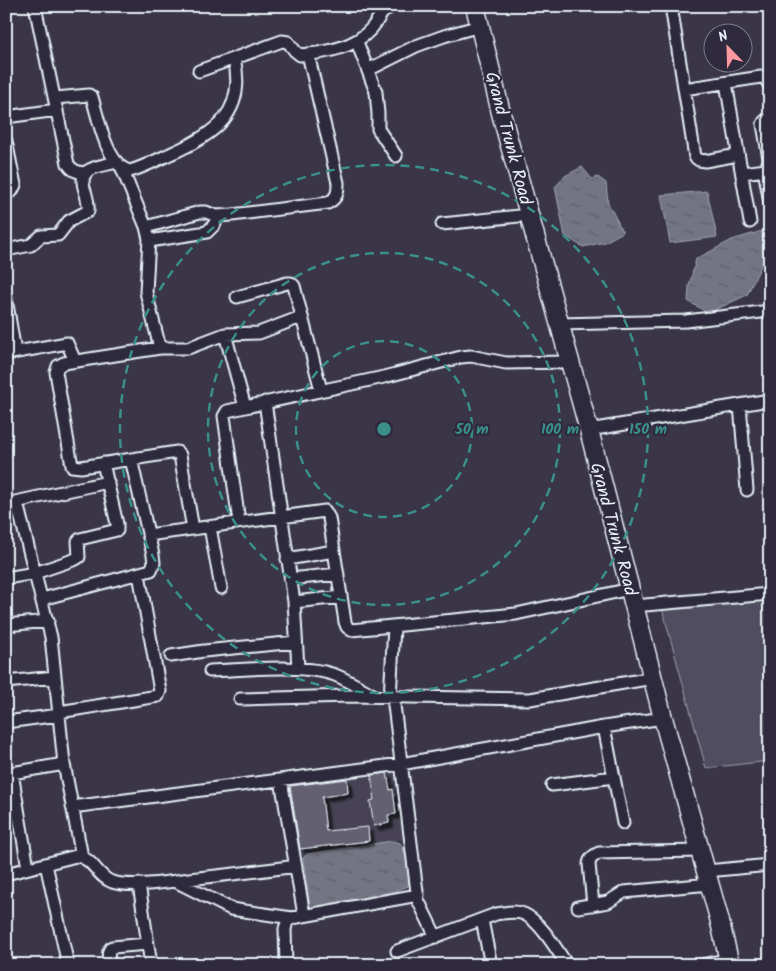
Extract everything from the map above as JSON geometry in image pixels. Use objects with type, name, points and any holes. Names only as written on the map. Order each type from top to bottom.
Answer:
[{"type":"main road","name":"Grand Trunk Road","points":[[475,6],[502,117],[589,430],[663,718],[730,962]]},
{"type":"street","points":[[35,6],[68,164],[71,169],[77,172],[84,173],[89,170],[120,165],[130,171],[193,144],[222,122],[234,98],[238,84],[234,59]]},
{"type":"street","points":[[199,72],[282,40],[288,42],[300,55],[341,48],[357,42],[373,27],[384,10],[391,6]]},
{"type":"street","points":[[670,6],[695,157],[705,161],[738,155]]},
{"type":"street","points":[[368,70],[416,46],[480,26]]},
{"type":"street","points":[[357,42],[378,101],[378,129],[396,156]]},
{"type":"street","points":[[146,227],[200,212],[216,216],[232,216],[328,203],[335,199],[338,193],[338,183],[308,54]]},
{"type":"street","points":[[684,89],[761,77],[766,78],[770,86]]},
{"type":"street","points":[[726,83],[750,222]]},
{"type":"street","points":[[6,117],[90,95],[108,149],[120,165],[146,227],[149,241],[146,292],[160,348]]},
{"type":"street","points":[[770,120],[765,121],[763,124],[769,159],[765,176],[770,203]]},
{"type":"street","points":[[6,141],[15,188],[12,191],[6,192]]},
{"type":"street","points":[[742,173],[766,170]]},
{"type":"street","points":[[6,250],[31,245],[41,236],[58,235],[69,221],[88,211],[89,204],[82,178],[84,173]]},
{"type":"street","points":[[200,212],[201,233]]},
{"type":"street","points":[[442,224],[529,215]]},
{"type":"street","points":[[149,241],[201,233],[212,229],[216,216]]},
{"type":"street","points":[[237,297],[291,283],[294,286],[321,390]]},
{"type":"street","points":[[6,298],[11,353],[67,343],[75,361]]},
{"type":"street","points":[[559,324],[686,321],[770,311]]},
{"type":"street","points":[[193,529],[180,455],[177,452],[76,467],[71,463],[56,372],[58,366],[75,361],[160,348],[194,346],[225,334],[259,333],[301,317]]},
{"type":"street","points":[[225,334],[245,407]]},
{"type":"street","points":[[239,522],[224,416],[227,410],[395,374],[461,357],[471,356],[506,363],[569,362]]},
{"type":"street","points":[[589,430],[770,400]]},
{"type":"street","points":[[265,402],[286,559],[294,602],[298,668]]},
{"type":"street","points":[[740,405],[747,490]]},
{"type":"street","points":[[42,599],[151,570],[154,563],[131,459]]},
{"type":"street","points":[[6,578],[35,573],[79,556],[78,541],[80,539],[117,530],[103,463]]},
{"type":"street","points":[[82,857],[64,764],[48,621],[35,573],[12,504],[108,482]]},
{"type":"street","points":[[148,535],[325,511],[329,518],[345,622],[351,630],[516,614],[632,597],[770,594]]},
{"type":"street","points":[[210,527],[221,588]]},
{"type":"street","points":[[286,559],[334,551]]},
{"type":"street","points":[[6,722],[158,696],[160,691],[139,574]]},
{"type":"street","points":[[290,579],[338,574]]},
{"type":"street","points":[[294,602],[341,598]]},
{"type":"street","points":[[6,625],[48,621]]},
{"type":"street","points":[[394,627],[391,697],[418,895],[423,912],[436,936]]},
{"type":"street","points":[[171,656],[296,642]]},
{"type":"street","points":[[210,670],[298,668],[316,670],[335,675],[377,696]]},
{"type":"street","points":[[6,682],[55,677]]},
{"type":"street","points":[[240,699],[377,696],[530,699],[653,678]]},
{"type":"street","points":[[72,807],[401,764],[663,718]]},
{"type":"street","points":[[604,727],[623,822]]},
{"type":"street","points":[[28,868],[9,774],[64,764]]},
{"type":"street","points":[[552,785],[614,777]]},
{"type":"street","points":[[280,780],[304,915]]},
{"type":"street","points":[[593,905],[589,864],[590,859],[594,855],[599,853],[701,851]]},
{"type":"street","points":[[6,874],[76,856],[87,860],[112,882],[139,884],[296,866]]},
{"type":"street","points":[[46,864],[68,965]]},
{"type":"street","points":[[578,907],[608,902],[624,892],[708,878],[770,865]]},
{"type":"street","points":[[175,881],[231,908],[292,918],[418,895]]},
{"type":"street","points":[[139,884],[152,965]]},
{"type":"street","points":[[397,951],[496,914],[510,912],[522,913],[530,918],[555,947],[566,965]]},
{"type":"street","points":[[286,965],[285,929],[287,922],[292,918]]},
{"type":"street","points":[[482,920],[491,965]]},
{"type":"street","points":[[110,965],[108,954],[112,947],[148,944]]},
{"type":"street","points":[[702,965],[730,962]]},
{"type":"shaded area","points":[[770,597],[770,761],[706,768],[662,608]]},
{"type":"shaded area","points":[[399,766],[409,839],[298,856],[283,781]]},
{"type":"water","points":[[582,167],[592,179],[598,177],[606,183],[608,203],[623,232],[605,242],[583,247],[565,236],[555,187],[565,176]]},
{"type":"water","points":[[707,191],[717,237],[670,243],[661,195]]},
{"type":"water","points":[[762,231],[764,259],[747,295],[708,313],[688,301],[689,286],[696,259],[732,240]]},
{"type":"water","points":[[392,841],[400,843],[407,859],[410,875],[408,886],[393,892],[310,908],[303,858],[307,854]]},
{"type":"building","points":[[387,773],[390,790],[393,789],[396,814],[388,815],[389,823],[374,826],[370,801],[374,800],[371,775]]},
{"type":"building","points":[[347,779],[348,793],[322,797],[326,831],[368,827],[369,841],[300,849],[290,786]]}]
